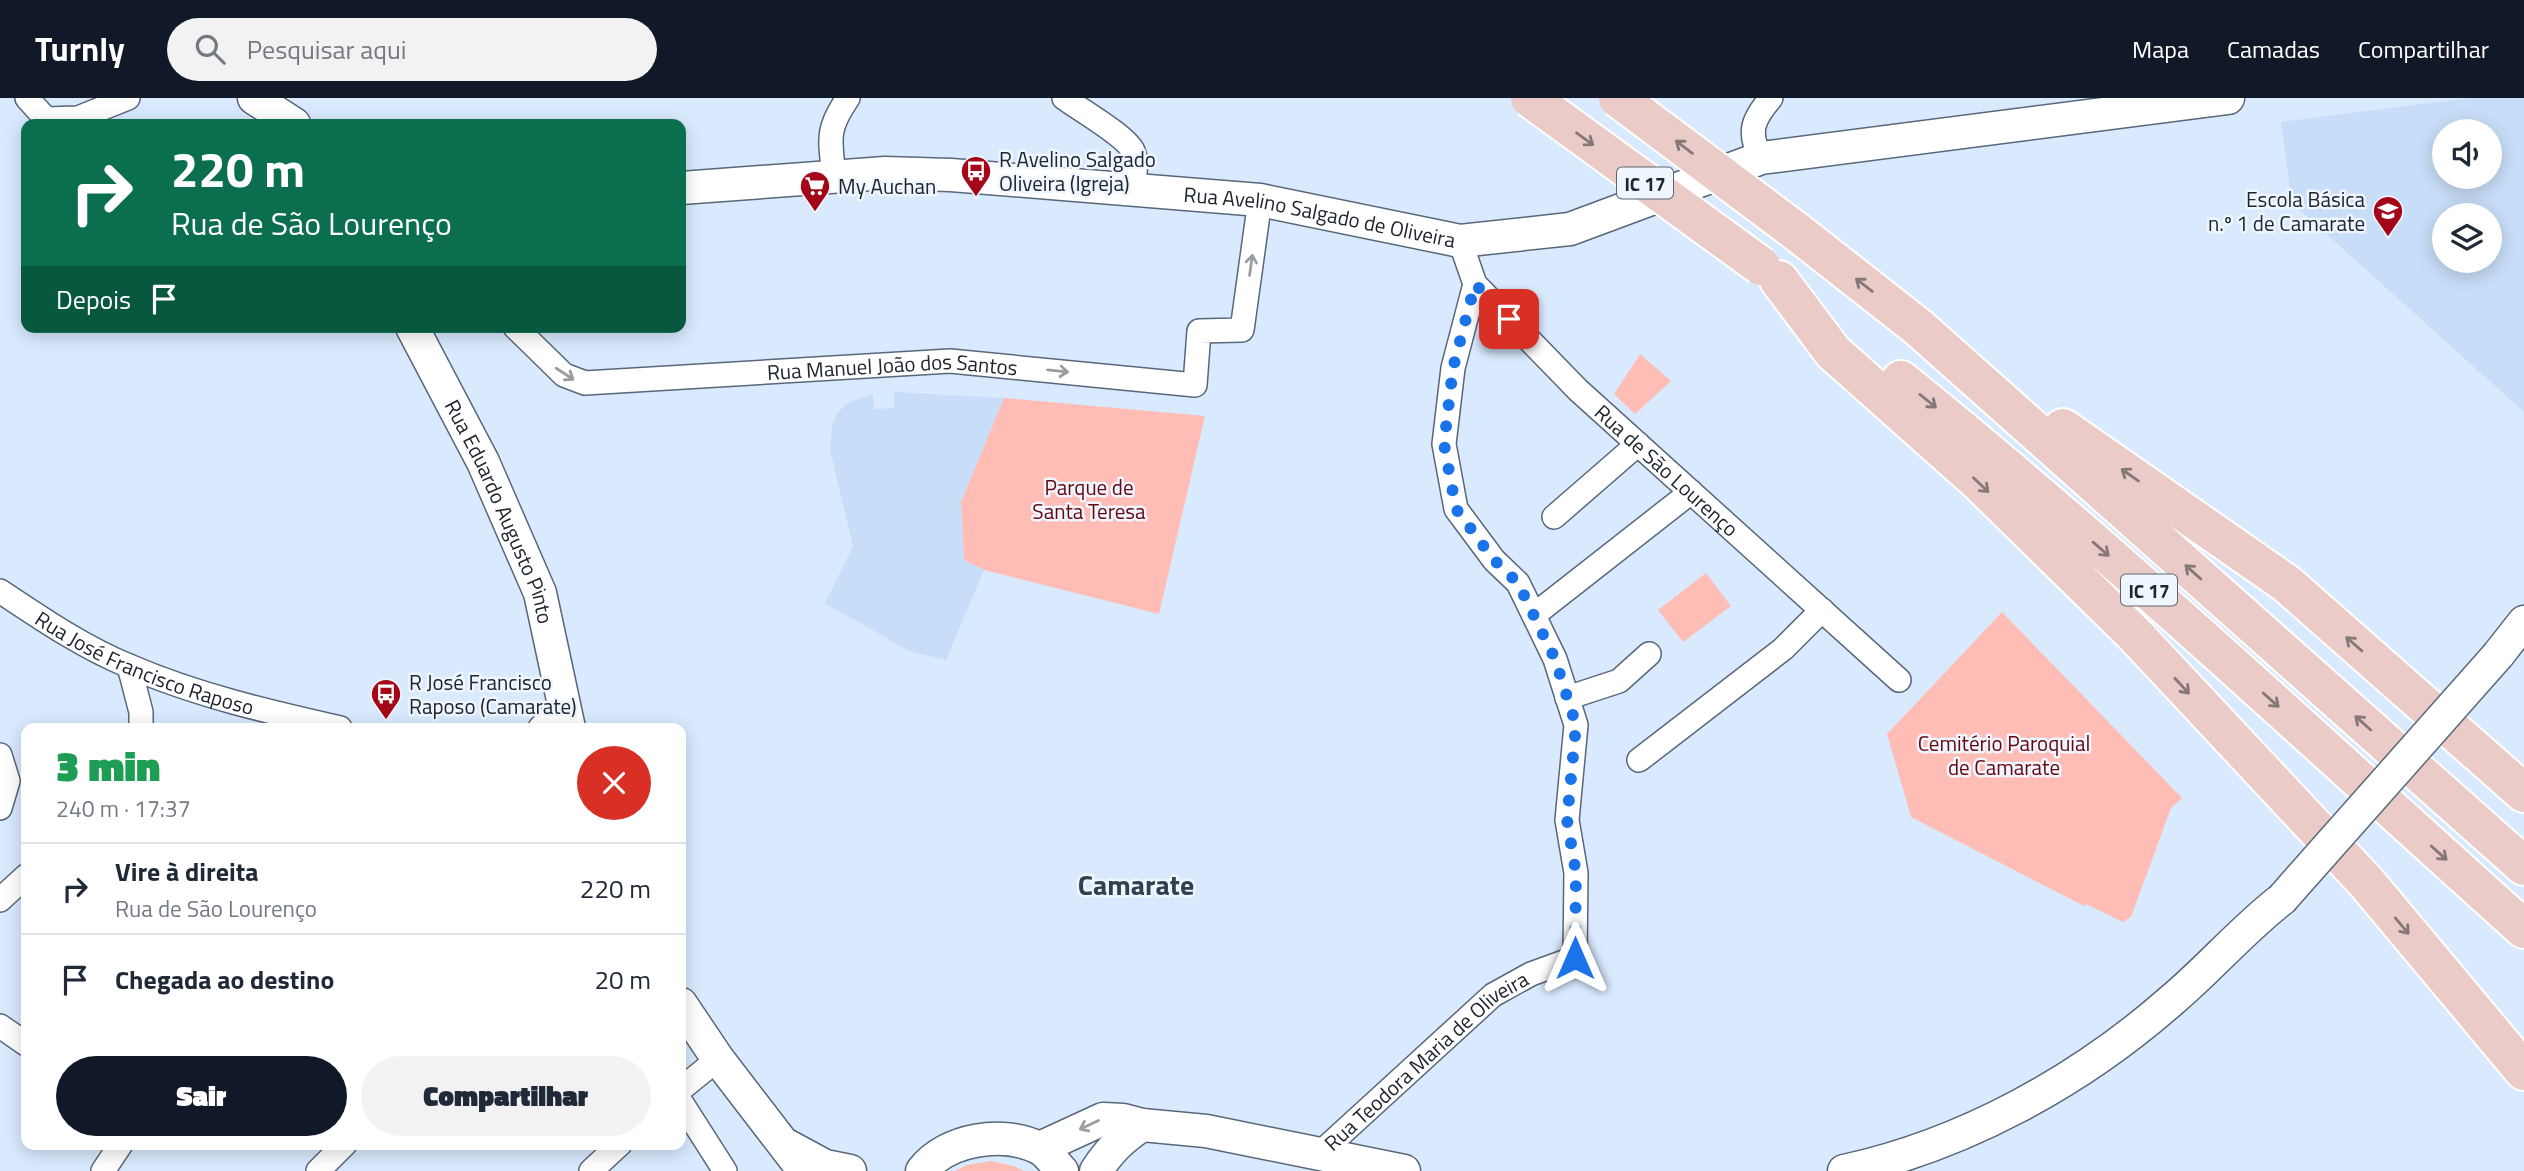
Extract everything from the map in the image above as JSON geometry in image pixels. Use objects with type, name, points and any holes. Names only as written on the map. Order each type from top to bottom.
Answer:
[{"type":"highway","name":"IC 17","points":[[1530,98],[1770,273],[1984,447],[2159,599],[2524,929]]},
{"type":"highway","name":"IC 17","points":[[1618,98],[1918,327],[2524,866]]},
{"type":"highway","points":[[1770,273],[1833,352],[1979,482],[2145,646],[2366,883],[2524,1071]]},
{"type":"highway","points":[[1918,327],[2287,584],[2524,793]]},
{"type":"street","points":[[27,98],[46,119],[78,118],[128,98]]},
{"type":"street","points":[[254,98],[286,119]]},
{"type":"street","points":[[834,176],[830,135],[832,125],[848,98]]},
{"type":"street","points":[[1064,98],[1116,134],[1133,150],[1133,189]]},
{"type":"street","points":[[1760,158],[1753,144],[1752,130],[1759,114],[1771,98]]},
{"type":"street","name":"Rua Avelino Salgado de Oliveira","points":[[686,188],[834,176],[917,173],[1260,200],[1460,241],[1570,229],[1760,158],[2154,102],[2228,98]]},
{"type":"street","name":"Rua Manuel João dos Santos","points":[[522,333],[564,374],[585,383],[950,361],[1195,385],[1199,331],[1242,330],[1260,200]]},
{"type":"street","name":"Rua de São Lourenço","points":[[1460,241],[1475,284],[1578,390],[1899,680]]},
{"type":"street","name":"Rua Teodora Maria de Oliveira","points":[[1318,1155],[1493,996],[1531,974],[1575,958],[1576,873],[1567,820],[1576,725],[1555,659],[1518,583],[1494,560],[1456,509],[1444,444],[1453,368],[1475,284]]},
{"type":"street","name":"Rua Eduardo Augusto Pinto","points":[[415,333],[482,461],[540,593],[566,716]]},
{"type":"street","points":[[1554,517],[1638,444]]},
{"type":"street","points":[[1534,615],[1691,492]]},
{"type":"street","name":"Rua José Francisco Raposo","points":[[0,591],[60,631],[129,666],[198,692],[316,723]]},
{"type":"street","points":[[1639,760],[1783,649],[1822,610]]},
{"type":"street","points":[[1844,1171],[1922,1149],[1977,1127],[2040,1094],[2101,1056],[2173,1000],[2282,900],[2524,622]]},
{"type":"street","points":[[1567,698],[1619,681],[1648,654]]},
{"type":"street","points":[[129,666],[141,712],[141,723]]},
{"type":"street","points":[[299,723],[307,721]]},
{"type":"street","points":[[0,755],[8,781],[0,808]]},
{"type":"street","points":[[0,900],[21,881]]},
{"type":"street","points":[[686,1011],[718,1059],[804,1171]]},
{"type":"street","points":[[0,1026],[21,1041]]},
{"type":"street","points":[[686,1085],[718,1059]]},
{"type":"street","points":[[686,1110],[725,1171]]},
{"type":"street","points":[[1040,1148],[1103,1119],[1123,1120],[1142,1125],[1206,1131],[1404,1171]]},
{"type":"street","points":[[1096,1171],[1109,1151],[1142,1125]]},
{"type":"street","points":[[898,1171],[925,1167],[958,1144],[991,1138],[1040,1148],[1062,1171]]},
{"type":"street","points":[[784,1144],[825,1166],[850,1171]]},
{"type":"street","points":[[103,1171],[117,1150]]},
{"type":"street","points":[[318,1171],[339,1150]]},
{"type":"street","points":[[591,1171],[614,1150]]},
{"type":"shaded area","name":"Escola Básica n.º 1 de Camarate","points":[[2469,98],[2524,98],[2524,412],[2292,203],[2281,122]]},
{"type":"shaded area","points":[[894,392],[1004,398],[961,502],[964,560],[984,570],[946,660],[909,651],[825,603],[853,546],[830,450],[832,424],[838,412],[849,402],[873,394],[874,409],[894,408]]},
{"type":"green space","points":[[1640,354],[1671,381],[1635,414],[1614,394]]},
{"type":"green space","name":"Parque de Santa Teresa","points":[[1004,398],[1205,416],[1159,614],[984,570],[964,560],[961,502]]},
{"type":"green space","points":[[1706,573],[1731,606],[1683,642],[1658,610]]},
{"type":"green space","name":"Cemitério Paroquial de Camarate","points":[[2002,612],[2182,798],[2171,808],[2131,917],[2123,922],[2086,904],[2084,906],[1911,817],[1887,734]]},
{"type":"green space","points":[[991,1161],[1024,1171],[955,1171],[967,1165]]},
{"type":"place","name":"R Avelino Salgado Oliveira (Igreja)","points":[[976,198]]},
{"type":"place","name":"My Auchan","points":[[815,213]]},
{"type":"place","name":"Escola Básica n.º 1 de Camarate","points":[[2388,238]]},
{"type":"place","name":"R José Francisco Raposo (Camarate)","points":[[386,721]]},
{"type":"district","name":"Camarate","points":[[1136,884]]},
{"type":"route","points":[[1509,319],[1475,284],[1453,368],[1444,444],[1456,509],[1494,560],[1518,583],[1555,659],[1576,725],[1567,820],[1576,873],[1575,958]]}]
